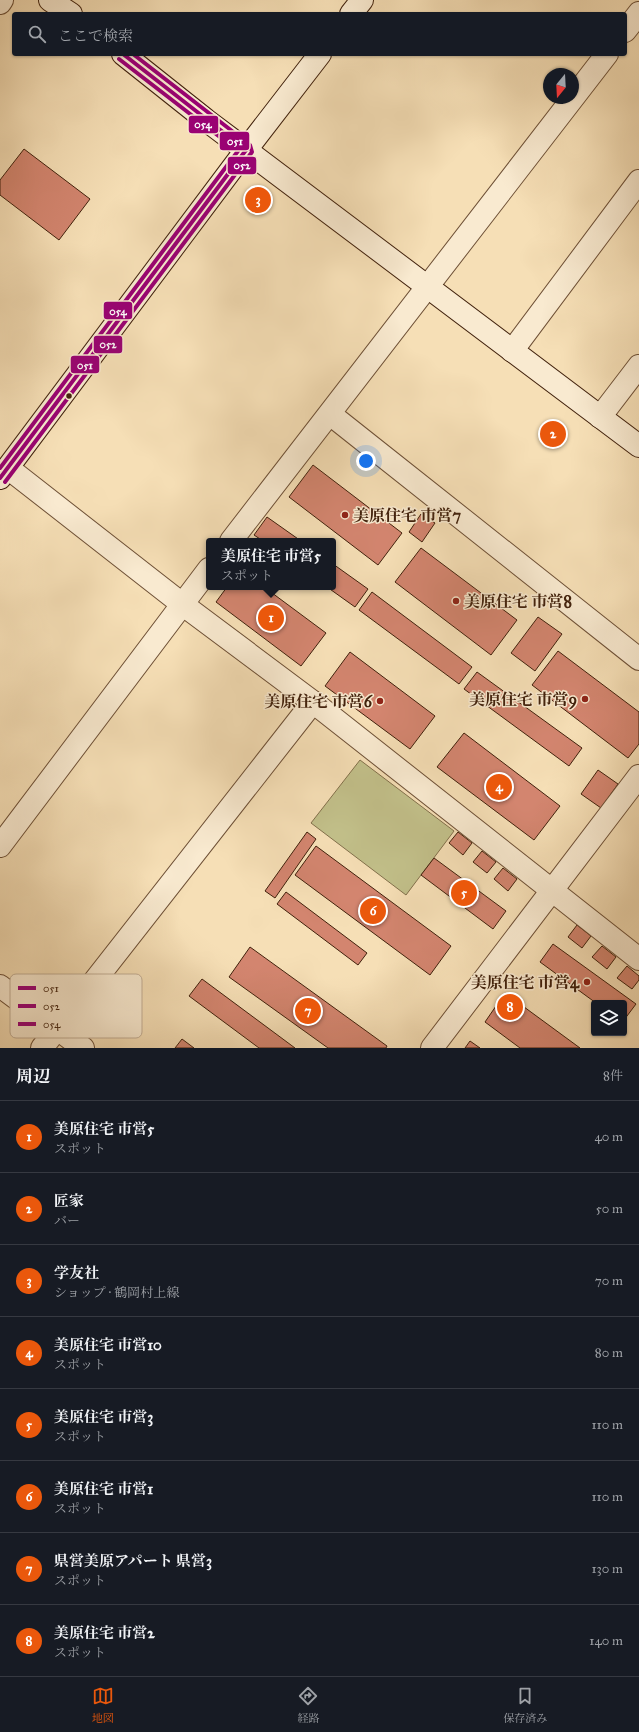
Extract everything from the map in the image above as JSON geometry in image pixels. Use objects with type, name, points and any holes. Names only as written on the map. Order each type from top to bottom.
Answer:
[{"type":"street","points":[[50,0],[68,12]]},
{"type":"street","points":[[353,12],[362,0]]},
{"type":"street","points":[[627,28],[639,13]]},
{"type":"street","points":[[126,56],[246,150],[639,446]]},
{"type":"street","points":[[318,56],[246,150],[4,473],[313,702],[639,959]]},
{"type":"street","points":[[233,538],[605,56]]},
{"type":"street","points":[[512,351],[639,181]]},
{"type":"street","points":[[600,417],[639,366]]},
{"type":"street","points":[[330,414],[639,659]]},
{"type":"street","points":[[0,846],[206,573]]},
{"type":"street","points":[[99,974],[313,702]]},
{"type":"street","points":[[432,1048],[639,776]]},
{"type":"street","points":[[0,986],[10,993]]},
{"type":"street","points":[[42,1048],[50,1038]]},
{"type":"street","points":[[70,1038],[83,1048]]},
{"type":"shaded area","points":[[360,760],[454,831],[406,895],[311,823]]},
{"type":"building","points":[[24,149],[90,199],[59,240],[0,195],[0,180]]},
{"type":"building","name":"美原住宅 市営7","points":[[313,465],[402,533],[378,565],[289,497]]},
{"type":"building","points":[[421,514],[435,523],[422,542],[409,532]]},
{"type":"building","points":[[267,517],[297,538],[258,538],[254,535]]},
{"type":"building","name":"美原住宅 市営8","points":[[421,548],[517,620],[491,655],[395,582]]},
{"type":"building","points":[[336,566],[368,589],[355,607],[331,590],[336,590]]},
{"type":"building","points":[[225,590],[268,590],[326,633],[301,666],[216,602]]},
{"type":"building","points":[[372,592],[472,667],[459,684],[359,610]]},
{"type":"building","points":[[538,617],[562,634],[535,671],[511,653]]},
{"type":"building","name":"美原住宅 市営9","points":[[558,651],[639,712],[639,744],[628,758],[532,685]]},
{"type":"building","name":"美原住宅 市営6","points":[[350,652],[435,716],[410,749],[325,686]]},
{"type":"building","points":[[477,672],[582,748],[569,766],[464,689]]},
{"type":"building","points":[[464,733],[560,806],[534,840],[437,767]]},
{"type":"building","points":[[598,770],[618,784],[601,808],[581,794]]},
{"type":"building","points":[[307,832],[316,839],[275,898],[265,891]]},
{"type":"building","points":[[458,832],[472,843],[463,855],[449,843]]},
{"type":"building","points":[[316,846],[451,946],[430,975],[295,875]]},
{"type":"building","points":[[482,851],[496,862],[487,873],[473,862]]},
{"type":"building","points":[[434,858],[506,911],[493,929],[421,875]]},
{"type":"building","points":[[503,868],[517,879],[508,891],[494,879]]},
{"type":"building","points":[[286,892],[367,953],[358,965],[277,904]]},
{"type":"building","points":[[577,925],[591,936],[582,948],[568,937]]},
{"type":"building","name":"美原住宅 市営4","points":[[553,944],[636,1004],[627,1016],[627,1000],[592,1000],[540,962]]},
{"type":"building","points":[[602,946],[616,957],[607,969],[592,957]]},
{"type":"building","points":[[250,947],[387,1046],[386,1048],[328,1048],[229,977]]},
{"type":"building","points":[[627,966],[639,976],[639,980],[632,989],[617,978]]},
{"type":"building","points":[[202,979],[295,1048],[259,1048],[189,996]]},
{"type":"building","points":[[505,993],[580,1048],[520,1048],[485,1022]]},
{"type":"building","points":[[182,1039],[194,1048],[175,1048]]},
{"type":"building","points":[[470,1041],[480,1048],[465,1048]]},
{"type":"transit line","name":"051","points":[[0,478],[246,150],[126,56]]},
{"type":"transit line","name":"052","points":[[5,482],[252,152],[250,145],[136,56]]},
{"type":"transit line","name":"054","points":[[0,468],[238,151],[119,59]]},
{"type":"place","name":"学友社","points":[[258,200]]},
{"type":"place","name":"匠家","points":[[553,434]]},
{"type":"place","name":"美原住宅 市営7","points":[[345,515]]},
{"type":"place","name":"美原住宅 市営8","points":[[456,601]]},
{"type":"place","name":"美原住宅 市営5","points":[[271,618]]},
{"type":"place","name":"美原住宅 市営9","points":[[585,699]]},
{"type":"place","name":"美原住宅 市営6","points":[[380,701]]},
{"type":"place","name":"美原住宅 市営10","points":[[499,787]]},
{"type":"place","name":"美原住宅 市営3","points":[[464,893]]},
{"type":"place","name":"美原住宅 市営1","points":[[373,911]]},
{"type":"place","name":"美原住宅 市営4","points":[[587,982]]},
{"type":"place","name":"美原住宅 市営2","points":[[510,1007]]},
{"type":"place","name":"県営美原アパート 県営3","points":[[308,1011]]}]
